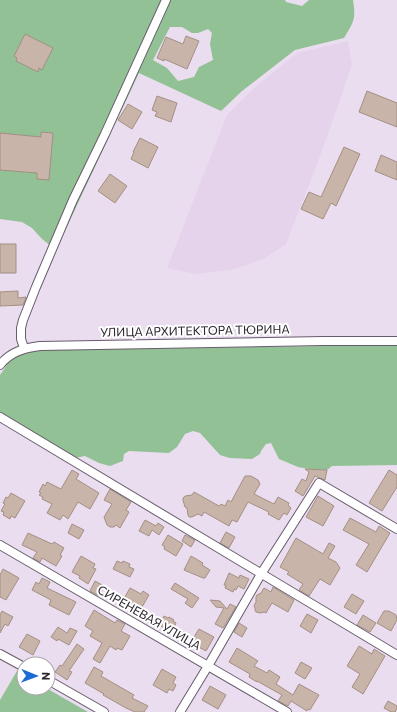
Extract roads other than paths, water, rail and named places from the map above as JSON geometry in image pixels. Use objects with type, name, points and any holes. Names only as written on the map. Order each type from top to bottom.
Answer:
[{"type":"street","points":[[24,348],[21,339],[22,320],[73,200],[166,0]]},
{"type":"street","name":"УЛИЦА АРХИТЕКТОРА ТЮРИНА","points":[[0,366],[8,357],[24,348],[40,346],[397,341]]},
{"type":"street","points":[[0,417],[397,655]]},
{"type":"street","points":[[180,712],[261,574],[319,482],[397,529]]},
{"type":"street","name":"СИРЕНЕВАЯ УЛИЦА","points":[[0,545],[286,712]]},
{"type":"street","points":[[0,654],[16,663]]},
{"type":"street","points":[[56,685],[104,712]]}]
